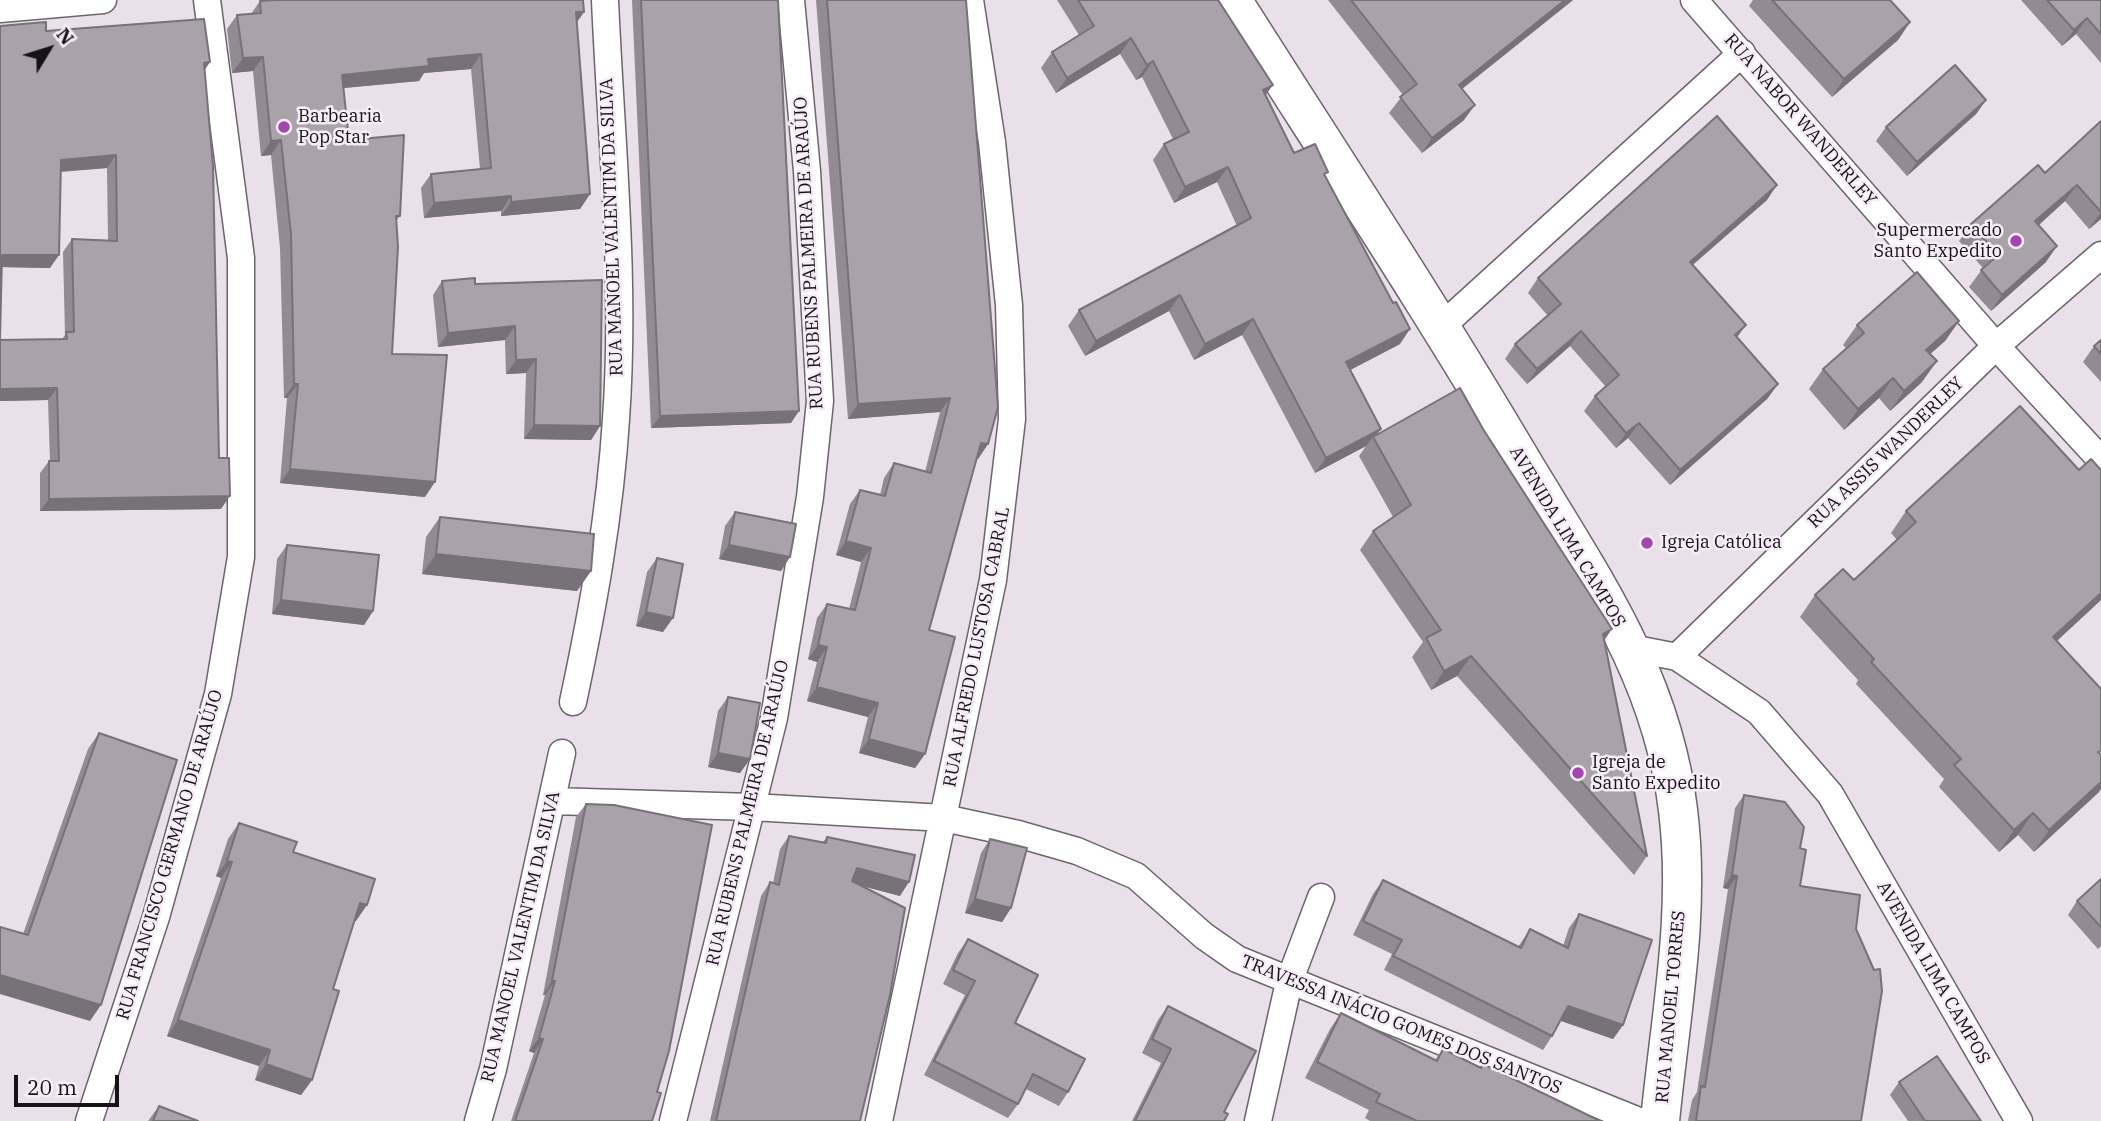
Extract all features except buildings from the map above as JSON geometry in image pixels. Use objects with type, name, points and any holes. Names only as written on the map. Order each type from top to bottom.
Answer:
[{"type":"main road","name":"AVENIDA LIMA CAMPOS","points":[[1234,1],[1442,326],[1601,589],[1631,648]]},
{"type":"main road","name":"RUA MANOEL TORRES","points":[[1631,648],[1660,719],[1678,811],[1681,925],[1660,1121]]},
{"type":"street","points":[[0,9],[103,0]]},
{"type":"street","name":"RUA FRANCISCO GERMANO DE ARAÚJO","points":[[89,1121],[156,917],[218,694],[241,557],[241,258],[208,0]]},
{"type":"street","name":"RUA MANOEL VALENTIM DA SILVA","points":[[573,702],[598,584],[617,418],[618,293],[605,0]]},
{"type":"street","name":"RUA RUBENS PALMEIRA DE ARAÚJO","points":[[673,1121],[774,718],[793,614],[820,401],[807,171],[791,0]]},
{"type":"street","name":"RUA ALFREDO LUSTOSA CABRAL","points":[[879,1121],[993,580],[1012,419],[1009,305],[992,142],[970,0]]},
{"type":"street","name":"RUA NABOR WANDERLEY","points":[[1694,0],[1996,346],[2101,460]]},
{"type":"street","points":[[1442,326],[1742,53]]},
{"type":"street","name":"RUA ASSIS WANDERLEY","points":[[1677,657],[1996,346],[2101,255]]},
{"type":"street","name":"AVENIDA LIMA CAMPOS","points":[[1631,648],[1677,657],[1759,712],[1830,794],[2019,1121]]},
{"type":"street","name":"RUA MANOEL VALENTIM DA SILVA","points":[[478,1121],[493,1069],[562,753]]},
{"type":"street","name":"TRAVESSA INÁCIO GOMES DOS SANTOS","points":[[552,801],[752,807],[944,818],[1018,834],[1077,851],[1136,876],[1204,936],[1237,959],[1639,1121]]},
{"type":"street","points":[[1258,1121],[1289,982],[1321,897]]},
{"type":"place","name":"Barbearia Pop Star","points":[[284,127]]},
{"type":"place","name":"Supermercado Santo Expedito","points":[[2016,241]]},
{"type":"place","name":"Igreja Católica","points":[[1647,543]]},
{"type":"place","name":"Igreja de Santo Expedito","points":[[1578,773]]}]
